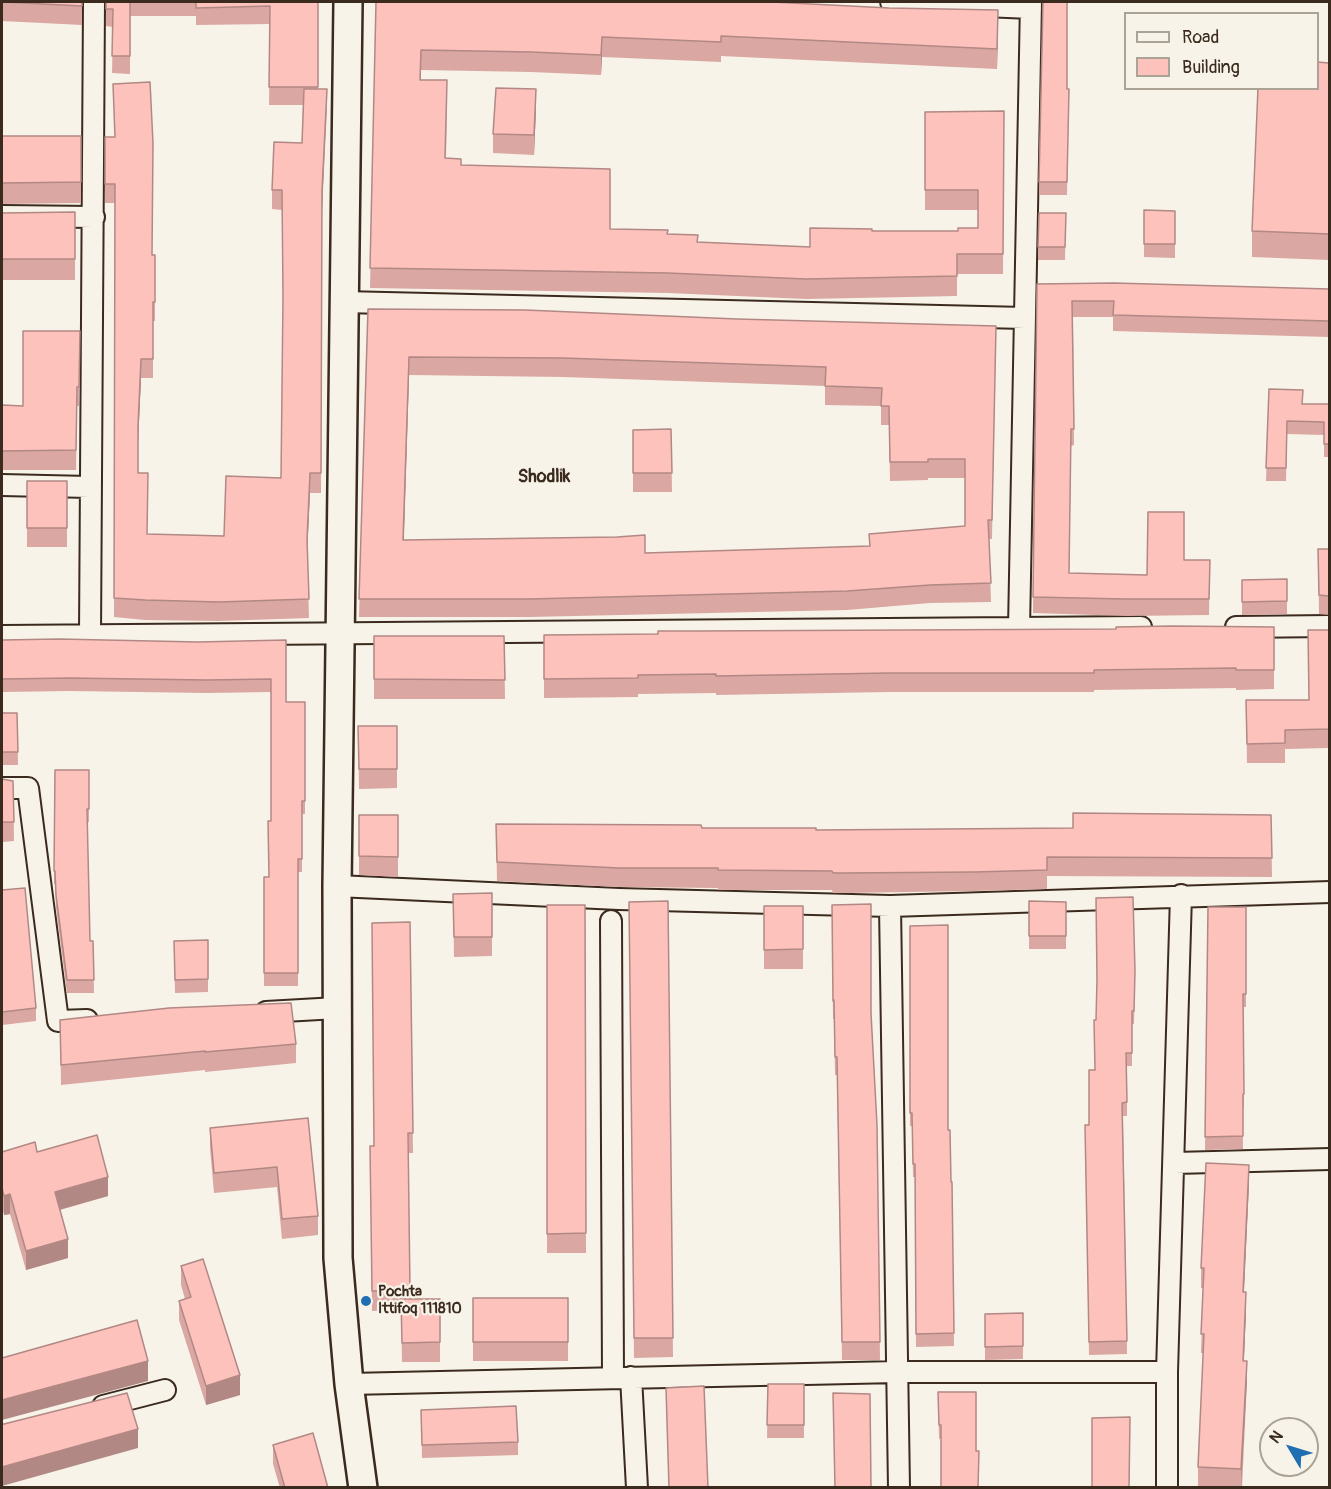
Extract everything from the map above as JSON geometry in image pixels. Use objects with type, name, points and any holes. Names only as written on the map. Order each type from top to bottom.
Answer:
[{"type":"main road","points":[[348,2],[337,886],[338,1258],[349,1384],[363,1488]]},
{"type":"street","points":[[90,635],[89,486],[94,217],[94,2]]},
{"type":"street","points":[[891,2],[1031,5],[1018,628]]},
{"type":"street","points":[[2,216],[94,217]]},
{"type":"street","points":[[344,302],[1025,318]]},
{"type":"street","points":[[2,485],[89,486]]},
{"type":"street","points":[[1222,627],[1329,626]]},
{"type":"street","points":[[2,636],[1162,627]]},
{"type":"street","points":[[2,788],[28,788],[58,1021],[104,1019]]},
{"type":"street","points":[[337,886],[619,899],[890,906],[1329,892]]},
{"type":"street","points":[[1167,1488],[1167,1372],[1175,1163],[1181,895]]},
{"type":"street","points":[[890,906],[899,1488]]},
{"type":"street","points":[[611,921],[622,1377],[637,1488]]},
{"type":"street","points":[[244,1013],[337,1008]]},
{"type":"street","points":[[1175,1163],[1329,1159]]},
{"type":"street","points":[[349,1384],[897,1372],[1167,1372]]},
{"type":"street","points":[[89,1410],[165,1390]]},
{"type":"building","points":[[5,2],[82,2],[82,6]]},
{"type":"building","points":[[106,2],[130,2],[130,56],[112,56],[113,9],[106,9]]},
{"type":"building","points":[[196,2],[318,2],[318,87],[269,87],[270,6],[196,8]]},
{"type":"building","points":[[376,2],[772,2],[889,8],[998,10],[997,49],[721,36],[721,42],[602,37],[601,55],[421,50],[420,80],[447,80],[445,158],[461,159],[461,165],[610,169],[610,229],[668,230],[667,234],[698,235],[697,242],[810,247],[810,228],[958,231],[958,228],[978,228],[978,190],[925,190],[925,112],[1004,111],[1003,254],[957,254],[957,276],[806,279],[668,273],[370,268]]},
{"type":"building","points":[[1043,2],[1067,2],[1067,89],[1069,89],[1067,182],[1039,182]]},
{"type":"building","points":[[1319,62],[1329,63],[1329,234],[1252,231],[1258,90],[1319,90]]},
{"type":"building","points":[[150,82],[153,143],[152,255],[155,255],[155,302],[153,302],[153,359],[141,359],[138,426],[138,473],[148,473],[147,534],[224,536],[226,476],[281,478],[282,190],[272,190],[274,142],[302,143],[304,89],[327,89],[322,191],[321,473],[310,473],[307,539],[309,599],[219,602],[114,598],[115,184],[105,184],[105,137],[115,137],[113,84]]},
{"type":"building","points":[[496,88],[536,89],[534,135],[493,134]]},
{"type":"building","points":[[2,136],[81,136],[81,182],[2,183]]},
{"type":"building","points":[[1144,210],[1175,211],[1175,244],[1144,244]]},
{"type":"building","points":[[75,212],[75,259],[2,259],[2,213]]},
{"type":"building","points":[[1039,213],[1066,213],[1065,247],[1038,247]]},
{"type":"building","points":[[1114,283],[1329,289],[1329,321],[1113,315],[1114,301],[1072,301],[1074,429],[1071,429],[1069,573],[1147,575],[1148,512],[1184,512],[1184,560],[1210,560],[1209,599],[1033,597],[1037,284]]},
{"type":"building","points":[[368,309],[525,310],[996,326],[992,520],[988,520],[991,583],[847,591],[529,599],[359,599]],"holes":[[[409,357],[563,358],[826,367],[825,386],[882,388],[881,406],[889,406],[890,462],[965,459],[965,526],[869,534],[870,546],[645,553],[645,535],[403,540]]]},
{"type":"building","points":[[23,331],[80,331],[76,450],[2,451],[2,405],[23,406]]},
{"type":"building","points":[[1269,389],[1303,390],[1302,404],[1329,404],[1329,444],[1324,444],[1324,422],[1287,421],[1286,468],[1266,468]]},
{"type":"building","points":[[671,429],[672,473],[633,473],[633,430]]},
{"type":"building","points":[[27,481],[67,481],[67,528],[27,528]]},
{"type":"building","points":[[1318,549],[1329,549],[1329,596],[1319,595]]},
{"type":"building","points":[[1287,579],[1287,601],[1242,602],[1242,580]]},
{"type":"building","points":[[1116,627],[1274,627],[1274,670],[1236,670],[1236,668],[1094,670],[1094,673],[716,676],[716,674],[544,679],[544,635],[658,634],[658,631],[1116,629]]},
{"type":"building","points":[[1308,630],[1329,630],[1329,729],[1285,730],[1285,743],[1247,744],[1246,700],[1309,700]]},
{"type":"building","points":[[374,636],[504,636],[505,680],[374,679]]},
{"type":"building","points":[[2,640],[198,642],[286,640],[286,702],[305,702],[305,801],[302,801],[302,859],[298,859],[298,973],[264,973],[264,877],[269,877],[268,821],[271,821],[271,679],[2,679]]},
{"type":"building","points":[[2,713],[17,713],[18,752],[2,752]]},
{"type":"building","points":[[358,726],[397,726],[397,769],[359,769]]},
{"type":"building","points":[[55,770],[89,770],[89,809],[87,809],[90,941],[93,941],[94,980],[67,980],[54,871]]},
{"type":"building","points":[[2,779],[13,781],[14,822],[2,822]]},
{"type":"building","points":[[1073,813],[1271,815],[1272,858],[1047,857],[1047,870],[842,873],[718,870],[718,868],[619,868],[497,862],[496,824],[701,825],[702,828],[816,828],[816,830],[1073,828]]},
{"type":"building","points":[[359,815],[398,815],[398,857],[359,856]]},
{"type":"building","points":[[25,888],[36,1008],[2,1012],[2,890]]},
{"type":"building","points":[[492,893],[492,937],[454,937],[453,894]]},
{"type":"building","points":[[1133,897],[1135,971],[1132,1053],[1126,1053],[1127,1102],[1122,1103],[1127,1341],[1089,1342],[1085,1125],[1089,1125],[1089,1070],[1095,1070],[1096,898]]},
{"type":"building","points":[[668,901],[673,1338],[634,1338],[629,902]]},
{"type":"building","points":[[1029,901],[1066,902],[1066,936],[1029,936]]},
{"type":"building","points":[[871,904],[871,1013],[877,1125],[880,1342],[842,1342],[832,905]]},
{"type":"building","points":[[547,905],[585,905],[586,1233],[547,1234]]},
{"type":"building","points":[[764,906],[803,906],[803,949],[764,950]]},
{"type":"building","points":[[1208,907],[1246,907],[1246,994],[1243,994],[1243,1136],[1205,1137]]},
{"type":"building","points":[[410,922],[413,1133],[408,1133],[410,1291],[372,1291],[370,1146],[374,1146],[372,923]]},
{"type":"building","points":[[948,925],[948,1130],[950,1130],[952,1182],[954,1333],[916,1334],[915,1164],[913,1164],[912,1113],[910,1113],[910,926]]},
{"type":"building","points":[[208,940],[208,979],[175,980],[174,941]]},
{"type":"building","points":[[291,1003],[296,1044],[61,1065],[60,1020],[169,1008]]},
{"type":"building","points":[[308,1118],[318,1216],[282,1219],[277,1167],[214,1173],[210,1128]]},
{"type":"building","points":[[97,1135],[108,1177],[55,1192],[68,1239],[26,1251],[10,1194],[4,1196],[2,1188],[2,1152],[35,1142],[37,1152]]},
{"type":"building","points":[[1206,1163],[1249,1165],[1243,1292],[1246,1292],[1243,1361],[1247,1361],[1241,1469],[1198,1467],[1204,1334],[1201,1334],[1204,1268],[1201,1268]]},
{"type":"building","points":[[203,1259],[240,1375],[206,1386],[179,1301],[191,1297],[181,1266]]},
{"type":"building","points":[[473,1298],[568,1298],[568,1342],[473,1342]]},
{"type":"building","points":[[401,1299],[440,1299],[440,1342],[402,1343]]},
{"type":"building","points":[[1023,1313],[1023,1346],[985,1347],[985,1314]]},
{"type":"building","points":[[137,1320],[148,1361],[2,1400],[2,1358]]},
{"type":"building","points":[[768,1384],[804,1384],[804,1425],[767,1425]]},
{"type":"building","points":[[704,1386],[708,1488],[669,1488],[666,1388]]},
{"type":"building","points":[[938,1392],[976,1392],[978,1488],[941,1488],[941,1425],[939,1425]]},
{"type":"building","points":[[127,1393],[138,1429],[2,1467],[2,1424]]},
{"type":"building","points":[[833,1393],[870,1394],[871,1488],[835,1488]]},
{"type":"building","points":[[516,1406],[518,1442],[422,1445],[421,1410]]},
{"type":"building","points":[[1130,1417],[1129,1488],[1092,1488],[1092,1418]]},
{"type":"building","points":[[313,1433],[328,1488],[285,1488],[273,1445]]},
{"type":"place","name":"Pochta Ittifoq 111810","points":[[366,1301]]},
{"type":"district","name":"Shodlik","points":[[544,477]]}]
